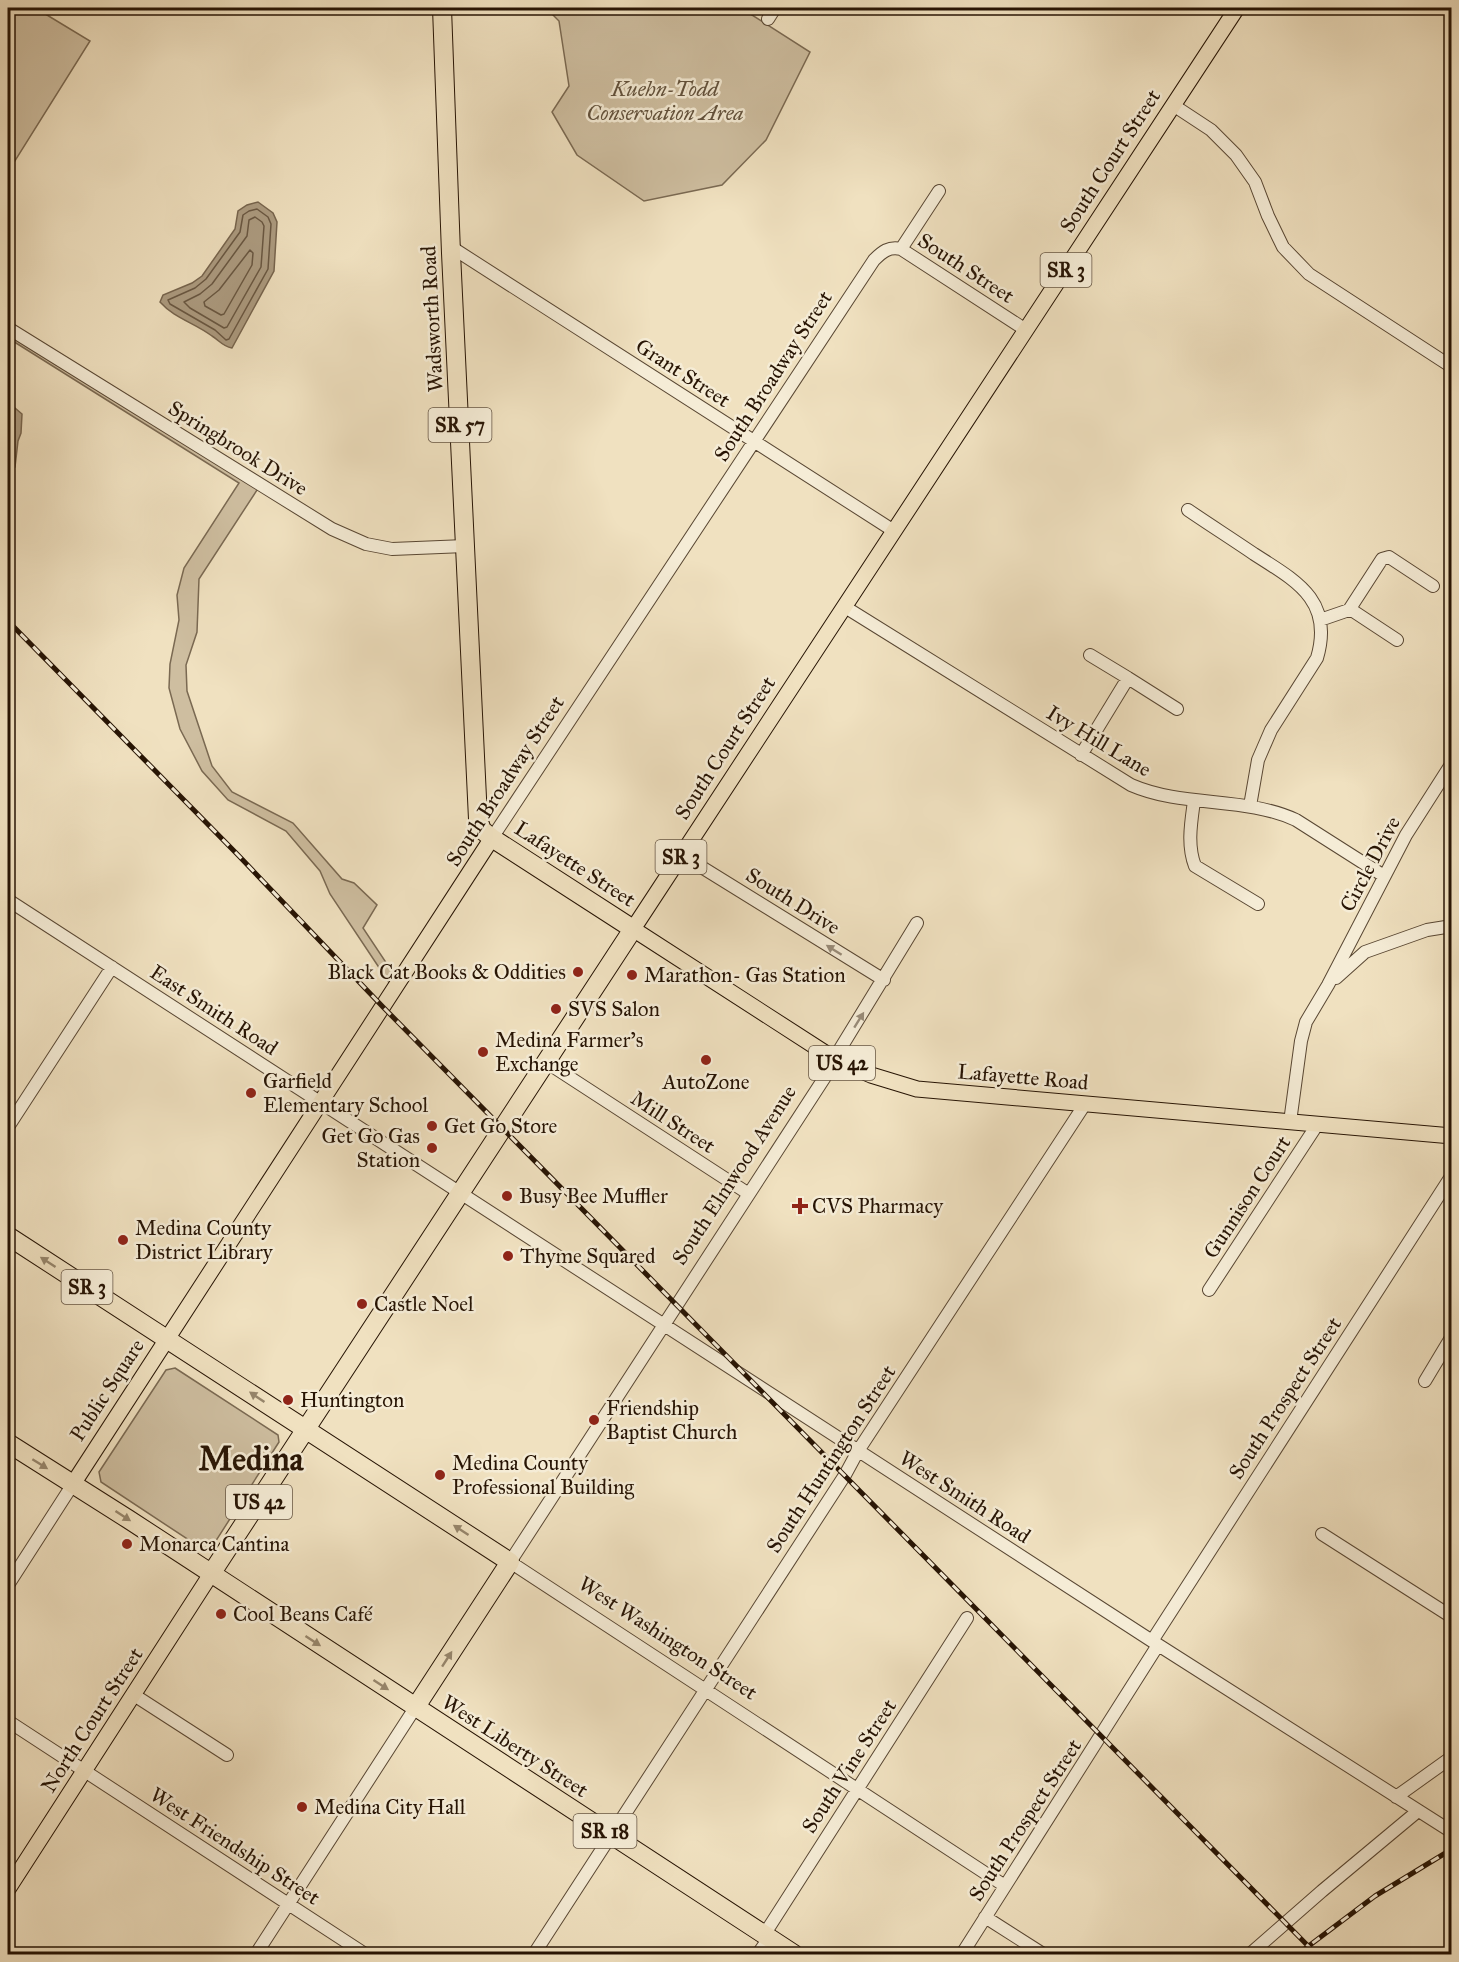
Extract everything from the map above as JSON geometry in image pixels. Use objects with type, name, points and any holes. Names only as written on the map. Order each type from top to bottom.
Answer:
[{"type":"highway","name":"Wadsworth Road","points":[[442,8],[478,819],[482,830],[492,838]]},
{"type":"highway","name":"Lafayette Street","points":[[492,838],[633,929]]},
{"type":"highway","name":"South Court Street","points":[[212,1574],[633,929]]},
{"type":"highway","name":"SR 3","points":[[8,1236],[167,1339]]},
{"type":"highway","name":"Public Square","points":[[167,1339],[306,1429]]},
{"type":"highway","name":"West Washington Street","points":[[306,1429],[510,1562]]},
{"type":"highway","name":"West Liberty Street","points":[[8,1443],[794,1954]]},
{"type":"highway","name":"South Elmwood Avenue","points":[[415,1708],[510,1562]]},
{"type":"main road","name":"South Court Street","points":[[633,929],[1237,8]]},
{"type":"main road","name":"South Broadway Street","points":[[167,1339],[492,838]]},
{"type":"main road","name":"Lafayette Road","points":[[633,929],[835,1060],[872,1075],[917,1089],[1452,1137]]},
{"type":"main road","name":"Public Square","points":[[73,1484],[167,1339]]},
{"type":"main road","name":"North Court Street","points":[[8,1889],[212,1574]]},
{"type":"street","points":[[768,19],[775,8]]},
{"type":"street","points":[[1173,105],[1211,130],[1236,155],[1255,182],[1283,247],[1309,274],[1452,367]]},
{"type":"street","points":[[901,249],[939,191]]},
{"type":"street","name":"Grant Street","points":[[451,247],[894,531]]},
{"type":"street","name":"South Street","points":[[883,251],[893,247],[901,249],[1026,330]]},
{"type":"street","name":"South Broadway Street","points":[[492,838],[874,260],[883,251]]},
{"type":"street","name":"Springbrook Drive","points":[[8,327],[332,529],[366,544],[392,549],[465,546]]},
{"type":"street","points":[[1188,510],[1297,581],[1313,600],[1320,620],[1322,634],[1317,658],[1271,730],[1258,760],[1250,807]]},
{"type":"street","points":[[1320,620],[1350,609],[1382,559],[1389,557],[1433,586]]},
{"type":"street","name":"Ivy Hill Lane","points":[[845,606],[1131,785],[1166,797],[1267,810],[1296,820],[1384,876]]},
{"type":"street","points":[[1350,609],[1397,640]]},
{"type":"street","points":[[1090,655],[1177,709]]},
{"type":"street","points":[[1081,755],[1128,678]]},
{"type":"street","name":"Circle Drive","points":[[1290,1122],[1301,1041],[1306,1022],[1328,985],[1406,835],[1452,763]]},
{"type":"street","points":[[1194,801],[1190,830],[1191,855],[1195,866],[1258,904]]},
{"type":"street","name":"South Drive","points":[[682,855],[884,980]]},
{"type":"street","name":"East Smith Road","points":[[8,900],[460,1192]]},
{"type":"street","name":"South Elmwood Avenue","points":[[510,1562],[835,1060],[917,923]]},
{"type":"street","name":"Circle Drive","points":[[1328,985],[1365,952],[1427,930],[1452,926]]},
{"type":"street","points":[[8,1127],[112,967]]},
{"type":"street","name":"Mill Street","points":[[546,1062],[748,1194]]},
{"type":"street","name":"South Huntington Street","points":[[534,1954],[1085,1104]]},
{"type":"street","name":"Gunnison Court","points":[[1209,1290],[1317,1125]]},
{"type":"street","name":"South Prospect Street","points":[[962,1954],[1155,1643],[1452,1175]]},
{"type":"street","name":"West Smith Road","points":[[460,1192],[1155,1643],[1452,1832]]},
{"type":"street","points":[[1425,1381],[1452,1336]]},
{"type":"street","points":[[8,1585],[73,1484]]},
{"type":"street","points":[[1322,1534],[1452,1617]]},
{"type":"street","name":"West Washington Street","points":[[510,1562],[1005,1886]]},
{"type":"street","name":"South Vine Street","points":[[758,1954],[766,1936],[857,1789],[967,1618]]},
{"type":"street","points":[[134,1695],[227,1755]]},
{"type":"street","points":[[256,1954],[415,1708]]},
{"type":"street","name":"West Friendship Street","points":[[8,1720],[365,1954]]},
{"type":"street","points":[[1396,1797],[1452,1757]]},
{"type":"street","points":[[1250,1954],[1418,1811]]},
{"type":"street","points":[[985,1917],[1043,1954]]},
{"type":"green space","points":[[8,8],[37,8],[90,41],[8,172]]},
{"type":"green space","name":"Kuehn-Todd Conservation Area","points":[[551,8],[741,8],[810,52],[766,140],[722,185],[644,201],[577,155],[552,112],[569,86],[559,21],[551,13]]},
{"type":"green space","points":[[8,330],[259,487],[199,579],[197,632],[186,665],[187,691],[212,766],[232,792],[293,823],[342,879],[354,883],[377,905],[363,928],[399,982],[394,990],[330,894],[320,871],[286,831],[228,800],[202,771],[180,729],[169,688],[170,664],[179,620],[177,595],[184,568],[239,483],[8,338]]},
{"type":"green space","points":[[175,1368],[278,1435],[279,1442],[212,1547],[204,1550],[101,1482],[99,1472],[166,1370]]},
{"type":"water","points":[[258,202],[273,213],[277,222],[274,271],[232,348],[223,345],[160,302],[163,295],[192,283],[202,276],[235,229],[238,211]]},
{"type":"water","points":[[8,402],[22,414],[15,467],[8,466]]},
{"type":"railway","points":[[8,621],[238,855],[383,1007],[1316,1954]]},
{"type":"railway","points":[[1298,1954],[1375,1896],[1452,1849]]},
{"type":"place","name":"Black Cat Books & Oddities","points":[[578,972]]},
{"type":"place","name":"Marathon- Gas Station","points":[[632,975]]},
{"type":"place","name":"SVS Salon","points":[[556,1009]]},
{"type":"place","name":"Medina Farmer's Exchange","points":[[483,1052]]},
{"type":"place","name":"AutoZone","points":[[706,1060]]},
{"type":"place","name":"Garfield Elementary School","points":[[251,1093]]},
{"type":"place","name":"Get Go Store","points":[[432,1126]]},
{"type":"place","name":"Get Go Gas Station","points":[[432,1148]]},
{"type":"place","name":"Busy Bee Muffler","points":[[507,1196]]},
{"type":"place","name":"CVS Pharmacy","points":[[800,1206]]},
{"type":"place","name":"Medina County District Library","points":[[123,1240]]},
{"type":"place","name":"Thyme Squared","points":[[508,1256]]},
{"type":"place","name":"Castle Noel","points":[[362,1304]]},
{"type":"place","name":"Huntington","points":[[288,1400]]},
{"type":"place","name":"Friendship Baptist Church","points":[[594,1420]]},
{"type":"place","name":"Medina County Professional Building","points":[[440,1475]]},
{"type":"place","name":"Monarca Cantina","points":[[127,1544]]},
{"type":"place","name":"Cool Beans Café","points":[[221,1614]]},
{"type":"place","name":"Medina City Hall","points":[[302,1807]]},
{"type":"district","name":"Medina","points":[[251,1459]]}]
